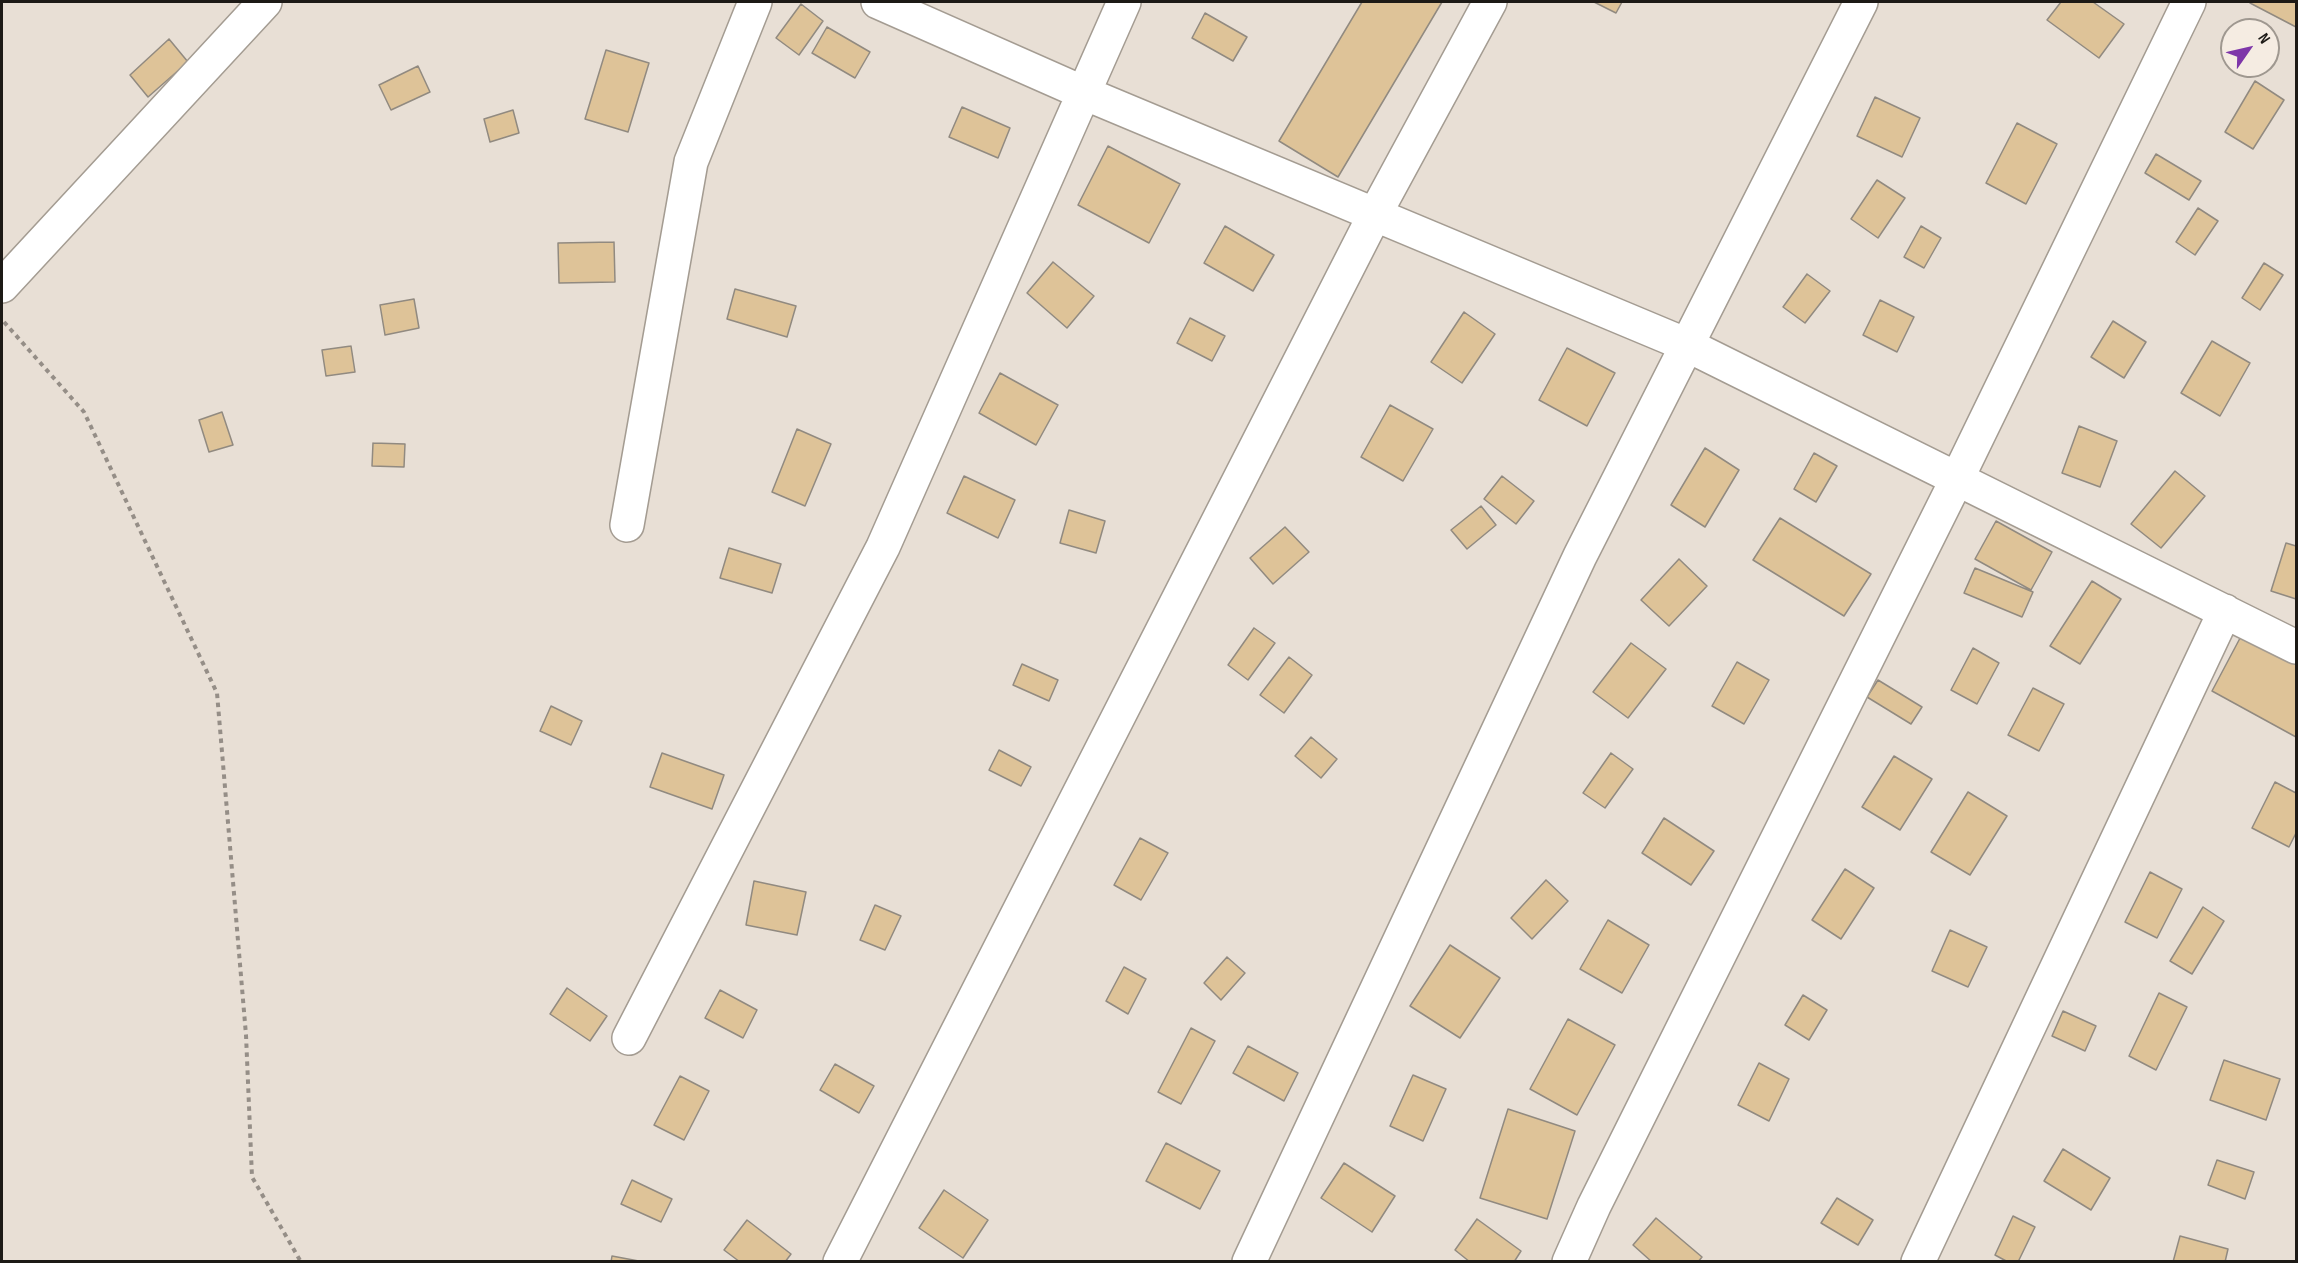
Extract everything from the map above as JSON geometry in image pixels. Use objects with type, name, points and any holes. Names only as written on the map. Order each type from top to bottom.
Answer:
[{"type":"street","points":[[2,286],[265,2]]},
{"type":"street","points":[[627,525],[691,162],[755,2]]},
{"type":"street","points":[[878,2],[1084,93],[1687,345],[2296,647]]},
{"type":"street","points":[[629,1038],[883,547],[1124,2]]},
{"type":"street","points":[[840,1262],[1375,214],[1490,2]]},
{"type":"street","points":[[1249,1262],[1580,556],[1861,2]]},
{"type":"street","points":[[1569,1262],[1594,1206],[1957,479],[2189,2]]},
{"type":"street","points":[[1918,1262],[2225,611]]},
{"type":"path","points":[[2,320],[84,412],[217,693],[246,1035],[252,1177],[302,1262]]},
{"type":"building","points":[[1362,2],[1442,2],[1338,177],[1279,141]]},
{"type":"building","points":[[1594,2],[1622,2],[1616,13]]},
{"type":"building","points":[[2061,2],[2093,2],[2124,24],[2099,58],[2047,20]]},
{"type":"building","points":[[2296,2],[2296,27],[2280,18],[2250,3]]},
{"type":"building","points":[[801,4],[823,21],[799,55],[776,38]]},
{"type":"building","points":[[1205,13],[1247,37],[1233,61],[1192,38]]},
{"type":"building","points":[[827,27],[870,52],[855,78],[812,53]]},
{"type":"building","points":[[169,39],[188,62],[148,97],[130,75]]},
{"type":"building","points":[[606,50],[649,63],[628,132],[585,119]]},
{"type":"building","points":[[418,66],[430,92],[391,110],[379,85]]},
{"type":"building","points":[[2255,81],[2284,100],[2253,149],[2225,132]]},
{"type":"building","points":[[1875,97],[1920,118],[1902,157],[1857,136]]},
{"type":"building","points":[[962,107],[1010,128],[998,158],[949,137]]},
{"type":"building","points":[[513,110],[519,133],[490,142],[484,119]]},
{"type":"building","points":[[2017,123],[2057,144],[2026,204],[1986,183]]},
{"type":"building","points":[[1108,146],[1180,184],[1149,243],[1078,205]]},
{"type":"building","points":[[2156,154],[2201,181],[2189,200],[2145,173]]},
{"type":"building","points":[[1877,180],[1905,198],[1878,238],[1851,219]]},
{"type":"building","points":[[2198,208],[2218,221],[2195,255],[2176,242]]},
{"type":"building","points":[[1225,226],[1274,255],[1253,291],[1204,263]]},
{"type":"building","points":[[1921,226],[1941,238],[1924,268],[1904,257]]},
{"type":"building","points":[[614,242],[615,282],[559,283],[558,243]]},
{"type":"building","points":[[1053,262],[1094,296],[1067,328],[1027,293]]},
{"type":"building","points":[[2264,263],[2283,275],[2260,310],[2242,298]]},
{"type":"building","points":[[1807,274],[1830,291],[1805,323],[1783,307]]},
{"type":"building","points":[[735,289],[796,306],[787,337],[727,319]]},
{"type":"building","points":[[414,299],[419,328],[385,335],[380,305]]},
{"type":"building","points":[[1880,300],[1914,317],[1897,352],[1863,335]]},
{"type":"building","points":[[1464,312],[1495,334],[1462,383],[1431,362]]},
{"type":"building","points":[[1190,318],[1225,336],[1212,361],[1177,343]]},
{"type":"building","points":[[2113,321],[2146,342],[2124,378],[2091,357]]},
{"type":"building","points":[[2212,341],[2250,363],[2220,416],[2181,393]]},
{"type":"building","points":[[351,346],[355,372],[326,376],[322,350]]},
{"type":"building","points":[[1567,348],[1615,373],[1587,426],[1539,400]]},
{"type":"building","points":[[1000,373],[1058,405],[1036,445],[979,413]]},
{"type":"building","points":[[1390,405],[1433,429],[1403,481],[1361,457]]},
{"type":"building","points":[[222,412],[233,445],[209,452],[199,420]]},
{"type":"building","points":[[2079,426],[2117,441],[2100,487],[2062,473]]},
{"type":"building","points":[[797,429],[831,444],[805,506],[772,492]]},
{"type":"building","points":[[373,443],[405,444],[404,467],[372,466]]},
{"type":"building","points":[[1705,448],[1739,470],[1705,527],[1671,505]]},
{"type":"building","points":[[1814,453],[1837,466],[1816,502],[1794,489]]},
{"type":"building","points":[[2175,471],[2205,496],[2161,548],[2131,524]]},
{"type":"building","points":[[964,476],[1015,500],[998,538],[947,513]]},
{"type":"building","points":[[1502,476],[1534,501],[1516,524],[1484,499]]},
{"type":"building","points":[[1481,506],[1496,525],[1467,549],[1451,530]]},
{"type":"building","points":[[1069,510],[1105,521],[1096,553],[1060,543]]},
{"type":"building","points":[[1780,518],[1871,574],[1844,616],[1753,560]]},
{"type":"building","points":[[1996,521],[2052,552],[2031,590],[1975,559]]},
{"type":"building","points":[[1285,527],[1309,552],[1273,584],[1250,558]]},
{"type":"building","points":[[2286,543],[2296,546],[2296,599],[2271,591]]},
{"type":"building","points":[[729,548],[781,564],[772,593],[720,578]]},
{"type":"building","points":[[1679,559],[1707,586],[1669,626],[1641,600]]},
{"type":"building","points":[[1975,568],[2033,592],[2022,617],[1964,593]]},
{"type":"building","points":[[2092,581],[2121,599],[2080,664],[2050,646]]},
{"type":"building","points":[[2247,625],[2296,652],[2296,737],[2212,691]]},
{"type":"building","points":[[1254,628],[1275,643],[1248,680],[1228,665]]},
{"type":"building","points":[[1631,643],[1666,669],[1628,718],[1593,692]]},
{"type":"building","points":[[1973,648],[1999,663],[1977,704],[1951,690]]},
{"type":"building","points":[[1289,657],[1312,675],[1284,713],[1260,695]]},
{"type":"building","points":[[1737,662],[1769,680],[1744,724],[1712,706]]},
{"type":"building","points":[[1022,664],[1058,680],[1049,701],[1013,685]]},
{"type":"building","points":[[1878,680],[1922,707],[1911,724],[1867,697]]},
{"type":"building","points":[[2033,688],[2064,704],[2039,751],[2008,735]]},
{"type":"building","points":[[551,706],[582,721],[571,745],[540,731]]},
{"type":"building","points":[[1311,737],[1337,759],[1321,778],[1295,756]]},
{"type":"building","points":[[999,750],[1031,767],[1021,786],[989,770]]},
{"type":"building","points":[[662,753],[724,775],[712,809],[650,787]]},
{"type":"building","points":[[1611,753],[1633,769],[1605,808],[1583,793]]},
{"type":"building","points":[[1894,756],[1932,779],[1900,830],[1862,807]]},
{"type":"building","points":[[2275,782],[2296,793],[2296,833],[2289,847],[2252,828]]},
{"type":"building","points":[[1968,792],[2007,816],[1970,875],[1931,852]]},
{"type":"building","points":[[1664,818],[1714,851],[1691,885],[1642,853]]},
{"type":"building","points":[[1140,838],[1168,853],[1141,900],[1114,885]]},
{"type":"building","points":[[1845,869],[1874,888],[1841,939],[1812,920]]},
{"type":"building","points":[[2150,872],[2182,889],[2157,938],[2125,922]]},
{"type":"building","points":[[1546,880],[1568,901],[1532,939],[1511,918]]},
{"type":"building","points":[[754,881],[806,892],[797,935],[746,925]]},
{"type":"building","points":[[875,905],[901,916],[885,950],[860,940]]},
{"type":"building","points":[[2203,907],[2224,921],[2192,974],[2170,961]]},
{"type":"building","points":[[1608,920],[1649,945],[1622,993],[1580,969]]},
{"type":"building","points":[[1950,930],[1987,947],[1968,987],[1932,971]]},
{"type":"building","points":[[1450,945],[1500,978],[1460,1038],[1410,1006]]},
{"type":"building","points":[[1227,957],[1245,973],[1221,1000],[1204,983]]},
{"type":"building","points":[[1124,967],[1146,979],[1128,1014],[1106,1001]]},
{"type":"building","points":[[567,988],[607,1016],[590,1041],[550,1014]]},
{"type":"building","points":[[720,990],[757,1010],[743,1038],[705,1018]]},
{"type":"building","points":[[2159,993],[2187,1007],[2156,1070],[2129,1056]]},
{"type":"building","points":[[1803,995],[1827,1010],[1809,1040],[1785,1025]]},
{"type":"building","points":[[2063,1011],[2096,1026],[2085,1051],[2052,1036]]},
{"type":"building","points":[[1568,1019],[1615,1045],[1577,1115],[1530,1089]]},
{"type":"building","points":[[1191,1028],[1215,1041],[1181,1104],[1158,1092]]},
{"type":"building","points":[[1248,1046],[1298,1073],[1284,1101],[1233,1073]]},
{"type":"building","points":[[2224,1060],[2280,1079],[2266,1120],[2210,1100]]},
{"type":"building","points":[[1759,1063],[1789,1079],[1769,1121],[1738,1105]]},
{"type":"building","points":[[835,1064],[874,1086],[859,1113],[820,1090]]},
{"type":"building","points":[[1413,1075],[1446,1089],[1423,1141],[1390,1126]]},
{"type":"building","points":[[680,1076],[709,1091],[684,1140],[654,1125]]},
{"type":"building","points":[[1508,1109],[1575,1131],[1547,1219],[1480,1198]]},
{"type":"building","points":[[1166,1143],[1220,1171],[1200,1209],[1146,1181]]},
{"type":"building","points":[[2063,1149],[2110,1178],[2091,1210],[2044,1181]]},
{"type":"building","points":[[2217,1160],[2254,1172],[2245,1199],[2208,1185]]},
{"type":"building","points":[[1344,1163],[1395,1196],[1372,1232],[1321,1198]]},
{"type":"building","points":[[632,1180],[672,1199],[661,1222],[621,1204]]},
{"type":"building","points":[[944,1190],[988,1220],[963,1258],[919,1228]]},
{"type":"building","points":[[1837,1198],[1873,1220],[1858,1245],[1821,1223]]},
{"type":"building","points":[[2013,1216],[2035,1227],[2018,1262],[2008,1262],[1995,1255]]},
{"type":"building","points":[[1656,1218],[1702,1257],[1698,1262],[1652,1262],[1633,1245]]},
{"type":"building","points":[[1477,1219],[1521,1251],[1514,1262],[1470,1262],[1455,1250]]},
{"type":"building","points":[[747,1220],[791,1254],[785,1262],[740,1262],[724,1250]]},
{"type":"building","points":[[2180,1236],[2228,1249],[2225,1262],[2173,1262]]},
{"type":"building","points":[[612,1256],[644,1262],[611,1262]]}]
